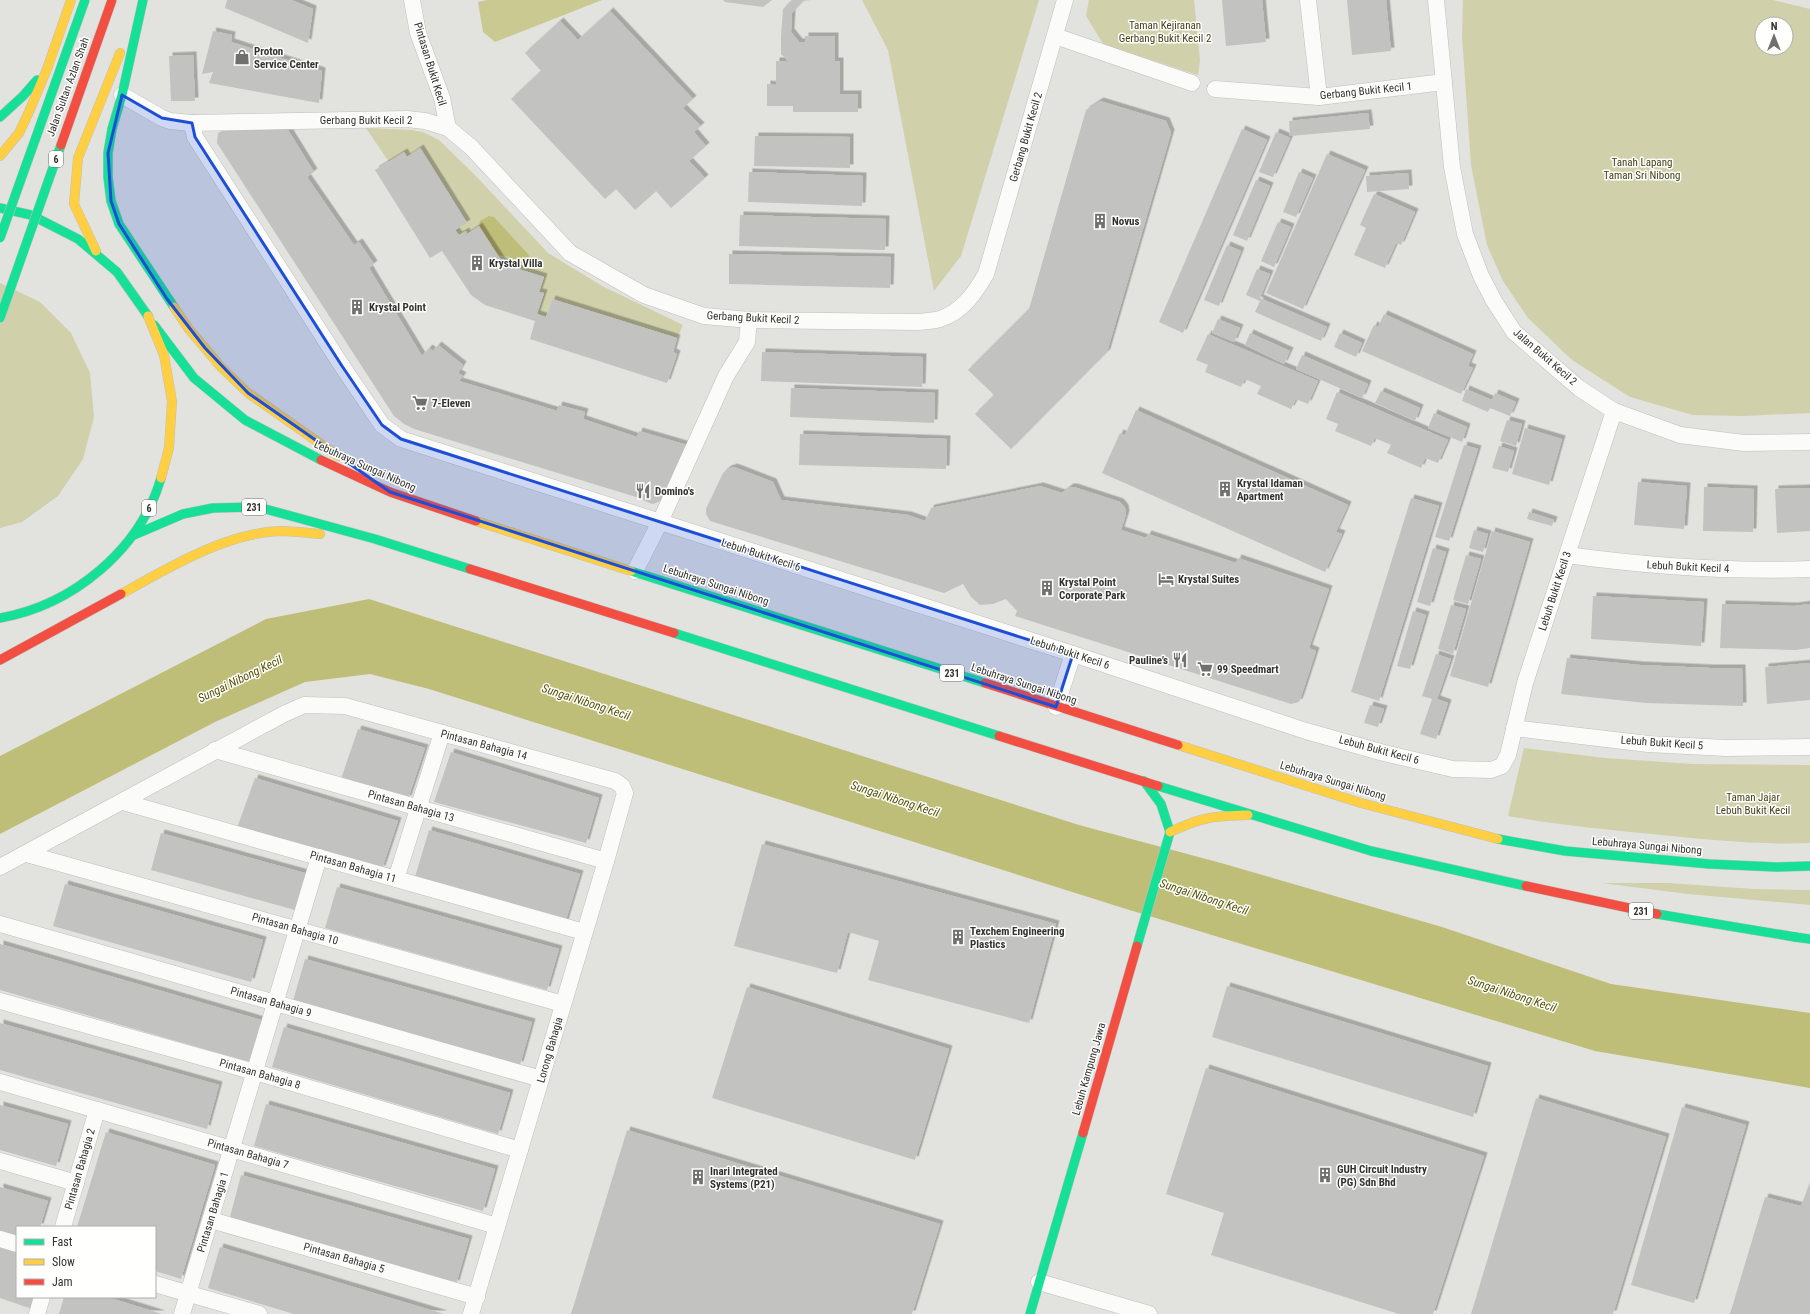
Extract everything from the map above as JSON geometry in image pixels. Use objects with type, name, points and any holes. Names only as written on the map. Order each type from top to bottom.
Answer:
[{"type":"main road","points":[[0,156],[19,133],[25,120],[47,69],[71,0]]},
{"type":"main road","name":"Jalan Sultan Azlan Shah","points":[[0,238],[85,0]]},
{"type":"main road","name":"Jalan Sultan Azlan Shah","points":[[0,318],[112,0]]},
{"type":"main road","points":[[142,0],[122,95],[112,129],[108,153],[108,177],[111,200],[119,224],[167,299],[205,348],[248,393],[390,492]]},
{"type":"main road","name":"6","points":[[96,251],[74,204],[78,158],[142,0]]},
{"type":"main road","points":[[0,117],[23,96],[47,69]]},
{"type":"main road","name":"6","points":[[0,208],[11,210],[56,226],[96,251],[129,285],[154,325],[168,367],[173,411],[169,455],[155,497],[134,535],[97,574],[53,602],[1,619]]},
{"type":"main road","name":"Lebuhraya Sungai Nibong","points":[[154,325],[194,378],[245,420],[301,451],[390,492],[444,511],[1361,803],[1494,838],[1565,851],[1776,867],[1810,866]]},
{"type":"main road","name":"231","points":[[134,535],[183,514],[213,508],[258,507],[375,539],[1252,815],[1371,851],[1678,919],[1795,937]]},
{"type":"main road","points":[[0,660],[168,568],[223,543],[250,535],[280,531],[375,539]]},
{"type":"main road","name":"Lebuh Kampung Jawa","points":[[1030,1314],[1170,832],[1167,815],[1158,798],[1144,781]]},
{"type":"main road","points":[[1170,832],[1193,821],[1214,816],[1252,815]]},
{"type":"main road","points":[[1795,937],[1810,936]]},
{"type":"main road","points":[[1795,937],[1810,939]]},
{"type":"street","name":"Pintasan Bukit Kecil","points":[[412,0],[418,33],[442,98],[448,128]]},
{"type":"street","name":"Gerbang Bukit Kecil 2","points":[[122,95],[170,121],[407,119],[425,121],[448,128],[471,147],[570,253],[644,295],[704,316],[749,320],[918,322],[939,320],[953,313],[974,295],[986,274],[1065,0]]},
{"type":"street","points":[[1308,0],[1318,97]]},
{"type":"street","name":"Jalan Bukit Kecil 2","points":[[1436,0],[1452,167],[1465,234],[1481,276],[1514,332],[1579,388],[1614,411],[1680,435],[1744,443],[1810,442]]},
{"type":"street","points":[[1055,36],[1192,83]]},
{"type":"street","name":"Gerbang Bukit Kecil 1","points":[[1215,89],[1318,97],[1444,82]]},
{"type":"street","name":"Lebuh Bukit Kecil 6","points":[[192,122],[195,137],[342,366],[382,425],[401,439],[1073,654],[1306,731],[1384,753],[1453,769],[1497,769]]},
{"type":"street","points":[[635,571],[653,519],[712,408],[733,362],[747,342],[749,320]]},
{"type":"street","name":"Lebuh Bukit Kecil 3","points":[[1497,769],[1502,766],[1508,754],[1525,683],[1614,411]]},
{"type":"street","name":"Lebuh Bukit Kecil 4","points":[[1567,556],[1622,563],[1714,569],[1810,569]]},
{"type":"street","points":[[1056,707],[1073,654]]},
{"type":"street","name":"Pintasan Bahagia 14","points":[[0,867],[123,802],[215,750],[304,705],[324,704],[345,706],[615,781],[622,786]]},
{"type":"street","name":"Lebuh Bukit Kecil 5","points":[[1514,728],[1656,744],[1726,748],[1810,747]]},
{"type":"street","points":[[396,879],[442,733]]},
{"type":"street","name":"Pintasan Bahagia 13","points":[[215,750],[606,861]]},
{"type":"street","name":"Lorong Bahagia","points":[[471,1314],[606,861],[625,793],[622,786]]},
{"type":"street","name":"Pintasan Bahagia 11","points":[[123,802],[584,932]]},
{"type":"street","name":"Pintasan Bahagia 10","points":[[27,854],[563,1004]]},
{"type":"street","name":"Pintasan Bahagia 1","points":[[182,1314],[319,857]]},
{"type":"street","name":"Pintasan Bahagia 9","points":[[0,924],[541,1079]]},
{"type":"street","name":"Pintasan Bahagia 8","points":[[0,1001],[255,1072],[520,1150]]},
{"type":"street","name":"Pintasan Bahagia 7","points":[[0,1082],[497,1226]]},
{"type":"street","name":"Pintasan Bahagia 2","points":[[62,1226],[97,1110]]},
{"type":"street","points":[[0,1161],[76,1183]]},
{"type":"street","name":"Pintasan Bahagia 5","points":[[211,1220],[476,1296]]},
{"type":"street","points":[[0,1239],[16,1244]]},
{"type":"street","points":[[1039,1282],[1149,1314]]},
{"type":"street","points":[[156,1284],[259,1314]]},
{"type":"street","points":[[37,1314],[42,1298]]},
{"type":"highlighted area","points":[[122,95],[162,118],[192,123],[195,137],[342,366],[382,425],[401,439],[1073,654],[1056,707],[390,492],[248,393],[205,348],[167,299],[119,224],[111,201],[108,153]]},
{"type":"green space","points":[[862,0],[1039,0],[961,256],[934,291],[888,50]]},
{"type":"green space","name":"Taman Kejiranan Gerbang Bukit Kecil 2","points":[[1089,0],[1194,0],[1200,61],[1198,75],[1104,45],[1086,16]]},
{"type":"green space","name":"Tanah Lapang Taman Sri Nibong","points":[[1463,0],[1773,0],[1810,9],[1810,413],[1743,416],[1693,415],[1630,397],[1572,360],[1528,318],[1503,281],[1487,245],[1471,165],[1462,36]]},
{"type":"green space","points":[[366,128],[411,130],[423,132],[439,140],[475,175],[548,253],[604,287],[683,325],[677,338],[552,299],[546,317],[537,314],[544,294],[539,292],[544,277],[509,266],[501,260],[479,227],[467,234],[466,231],[459,235],[455,230],[467,222],[421,148],[407,157],[404,152],[389,162]]},
{"type":"green space","points":[[0,283],[40,302],[71,333],[90,373],[94,417],[83,459],[58,496],[22,522],[0,528]]},
{"type":"green space","name":"Taman Jajar Lebuh Bukit Kecil","points":[[1524,748],[1605,758],[1693,764],[1810,765],[1810,843],[1755,843],[1699,839],[1585,827],[1508,816]]},
{"type":"green space","points":[[1602,883],[1668,883],[1754,889],[1810,890],[1810,905],[1688,894]]},
{"type":"shaded area","points":[[487,0],[602,0],[495,42],[483,32],[478,2]]},
{"type":"water","points":[[489,216],[494,217],[528,254],[531,260],[529,263],[525,264],[508,257],[498,256],[479,226],[480,221]]},
{"type":"water","name":"Sungai Nibong Kecil","points":[[369,599],[1079,825],[1221,863],[1442,927],[1611,984],[1810,1013],[1810,1088],[1595,1051],[1123,908],[429,689],[370,674],[305,682],[215,722],[0,834],[0,756],[266,619]]},
{"type":"building","points":[[227,0],[291,0],[313,9],[308,43],[225,8]]},
{"type":"building","points":[[723,0],[772,0],[763,7],[725,2]]},
{"type":"building","points":[[792,0],[811,0],[803,1],[792,13],[791,32],[799,42],[805,42],[805,36],[835,36],[835,61],[840,61],[840,94],[858,94],[858,112],[793,112],[793,106],[767,106],[767,84],[776,85],[776,61],[788,61],[781,54],[781,36],[783,9]]},
{"type":"building","points":[[1222,0],[1262,0],[1266,42],[1226,46]]},
{"type":"building","points":[[1347,0],[1386,0],[1391,51],[1352,55]]},
{"type":"building","points":[[610,11],[693,99],[683,108],[701,126],[694,132],[706,146],[689,161],[705,178],[671,208],[656,191],[635,210],[616,189],[605,199],[511,99],[541,71],[525,53],[560,21],[578,40]]},
{"type":"building","name":"Proton Service Center","points":[[213,31],[232,35],[231,42],[322,71],[319,103],[209,83],[213,72],[202,74]]},
{"type":"building","points":[[193,55],[195,101],[171,101],[169,56]]},
{"type":"building","name":"Novus","points":[[1100,101],[1166,121],[1171,133],[1107,352],[1011,449],[975,414],[994,395],[968,370],[1029,309],[1086,110]]},
{"type":"building","points":[[1368,113],[1370,129],[1290,136],[1289,121]]},
{"type":"building","points":[[1242,129],[1267,140],[1183,333],[1159,322]]},
{"type":"building","name":"Krystal Point","points":[[225,130],[288,130],[314,172],[307,177],[354,245],[359,242],[374,264],[369,268],[422,356],[429,348],[433,351],[438,345],[463,365],[458,373],[463,376],[459,381],[557,411],[559,405],[585,412],[583,419],[637,437],[639,431],[687,445],[661,501],[653,504],[636,497],[414,429],[404,424],[394,416],[217,143],[218,133]]},
{"type":"building","points":[[1276,132],[1290,138],[1273,177],[1259,172]]},
{"type":"building","points":[[755,136],[850,137],[850,168],[754,166]]},
{"type":"building","name":"Krystal Villa","points":[[420,148],[467,223],[455,230],[459,235],[466,231],[467,234],[479,226],[501,260],[509,266],[544,277],[539,292],[544,293],[537,314],[546,317],[552,299],[677,338],[673,352],[677,354],[667,383],[530,339],[535,321],[485,305],[471,295],[442,251],[430,258],[375,170],[404,152],[407,157]]},
{"type":"building","points":[[1327,154],[1365,170],[1303,309],[1266,293]]},
{"type":"building","points":[[749,172],[863,176],[862,206],[748,202]]},
{"type":"building","points":[[1299,172],[1313,178],[1296,217],[1283,212]]},
{"type":"building","points":[[1408,173],[1409,189],[1367,192],[1366,176]]},
{"type":"building","points":[[1256,180],[1270,186],[1247,241],[1233,235]]},
{"type":"building","points":[[1374,194],[1415,212],[1401,245],[1396,243],[1385,268],[1354,255],[1366,228],[1360,225]]},
{"type":"building","points":[[740,215],[886,219],[885,250],[739,246]]},
{"type":"building","points":[[1278,222],[1291,227],[1274,267],[1261,261]]},
{"type":"building","points":[[1227,245],[1241,251],[1219,306],[1204,300]]},
{"type":"building","points":[[729,254],[891,257],[890,288],[729,284]]},
{"type":"building","points":[[1257,269],[1270,274],[1260,298],[1327,327],[1321,341],[1255,312],[1260,301],[1246,295]]},
{"type":"building","points":[[1384,314],[1473,354],[1468,366],[1473,368],[1461,394],[1362,351],[1374,325],[1378,327]]},
{"type":"building","points":[[1218,319],[1240,328],[1234,342],[1212,333]]},
{"type":"building","points":[[1250,333],[1290,351],[1284,364],[1245,345]]},
{"type":"building","points":[[1340,333],[1362,343],[1356,357],[1334,347]]},
{"type":"building","points":[[1208,334],[1318,381],[1308,404],[1296,399],[1291,409],[1257,394],[1261,386],[1245,379],[1241,387],[1205,372],[1208,365],[1196,360]]},
{"type":"building","points":[[762,352],[923,357],[922,387],[761,381]]},
{"type":"building","points":[[1302,355],[1368,384],[1362,398],[1296,369]]},
{"type":"building","points":[[791,388],[935,393],[934,423],[790,417]]},
{"type":"building","points":[[1466,389],[1492,400],[1495,393],[1516,402],[1510,416],[1490,408],[1488,412],[1462,401]]},
{"type":"building","points":[[1381,391],[1420,408],[1415,421],[1375,403]]},
{"type":"building","points":[[1337,392],[1448,440],[1438,463],[1425,458],[1421,468],[1387,453],[1391,445],[1375,438],[1371,446],[1335,431],[1338,424],[1326,419]]},
{"type":"building","name":"Krystal Idaman Apartment","points":[[1136,410],[1348,505],[1336,532],[1342,534],[1325,572],[1102,473],[1120,433],[1125,435]]},
{"type":"building","points":[[1434,413],[1467,427],[1462,442],[1428,428]]},
{"type":"building","points":[[1507,420],[1522,424],[1516,446],[1500,441]]},
{"type":"building","points":[[1525,428],[1562,439],[1549,485],[1512,474]]},
{"type":"building","points":[[800,434],[947,439],[946,469],[799,465]]},
{"type":"building","points":[[1464,445],[1478,449],[1449,541],[1435,537]]},
{"type":"building","points":[[1499,446],[1514,451],[1508,472],[1492,468]]},
{"type":"building","points":[[734,467],[773,482],[781,500],[908,515],[925,521],[931,508],[1040,486],[1062,493],[1070,487],[1074,487],[1120,502],[1125,508],[1126,514],[1121,530],[1146,538],[1148,534],[1236,563],[1238,558],[1329,589],[1309,648],[1316,651],[1299,702],[1291,704],[1015,616],[1017,611],[1006,599],[993,604],[980,605],[971,597],[963,584],[944,593],[710,521],[706,514],[706,509],[723,473]]},
{"type":"building","points":[[1638,482],[1687,486],[1684,529],[1634,525]]},
{"type":"building","points":[[1704,487],[1754,489],[1753,532],[1703,531]]},
{"type":"building","points":[[1810,488],[1810,531],[1777,533],[1775,489]]},
{"type":"building","points":[[1411,498],[1439,506],[1379,701],[1351,692]]},
{"type":"building","points":[[1529,512],[1554,520],[1552,526],[1527,519]]},
{"type":"building","points":[[1474,530],[1488,534],[1483,552],[1469,548]]},
{"type":"building","points":[[1492,531],[1530,542],[1488,687],[1450,676]]},
{"type":"building","points":[[1433,548],[1446,552],[1430,606],[1417,602]]},
{"type":"building","points":[[1466,555],[1481,559],[1468,604],[1453,600]]},
{"type":"building","points":[[1593,596],[1704,602],[1701,646],[1591,639]]},
{"type":"building","points":[[1722,604],[1794,606],[1810,604],[1810,648],[1796,650],[1720,648]]},
{"type":"building","points":[[1451,605],[1466,609],[1453,654],[1438,649]]},
{"type":"building","points":[[1413,611],[1426,615],[1410,669],[1397,666]]},
{"type":"building","points":[[1436,654],[1451,659],[1437,699],[1448,703],[1436,739],[1420,734],[1432,699],[1422,696]]},
{"type":"building","points":[[1567,658],[1640,665],[1742,668],[1743,706],[1646,703],[1561,694]]},
{"type":"building","points":[[1810,663],[1810,700],[1767,704],[1765,667]]},
{"type":"building","points":[[1370,705],[1384,709],[1378,727],[1364,723]]},
{"type":"building","points":[[358,729],[425,748],[408,799],[341,779]]},
{"type":"building","points":[[451,752],[599,798],[586,843],[434,802]]},
{"type":"building","points":[[255,778],[398,821],[382,869],[237,828]]},
{"type":"building","points":[[429,830],[580,874],[565,923],[415,877]]},
{"type":"building","points":[[161,833],[305,873],[295,910],[151,870]]},
{"type":"building","name":"Texchem Engineering Plastics","points":[[762,844],[1056,924],[1029,1023],[868,980],[879,941],[848,932],[837,973],[734,946]]},
{"type":"building","points":[[65,884],[263,940],[251,982],[53,926]]},
{"type":"building","points":[[337,887],[559,949],[547,990],[325,928]]},
{"type":"building","points":[[0,944],[261,1020],[249,1062],[0,990]]},
{"type":"building","points":[[305,959],[532,1022],[520,1065],[293,1001]]},
{"type":"building","points":[[1227,986],[1488,1066],[1473,1117],[1212,1037]]},
{"type":"building","points":[[747,987],[949,1049],[915,1160],[712,1098]]},
{"type":"building","points":[[0,1023],[219,1085],[207,1129],[0,1070]]},
{"type":"building","points":[[284,1027],[510,1093],[498,1134],[272,1067]]},
{"type":"building","name":"GUH Circuit Industry (PG) Sdn Bhd","points":[[1206,1068],[1484,1156],[1433,1314],[1399,1314],[1211,1255],[1224,1213],[1166,1194]]},
{"type":"building","points":[[1536,1098],[1666,1137],[1613,1314],[1471,1314]]},
{"type":"building","points":[[266,1104],[495,1169],[483,1211],[254,1146]]},
{"type":"building","points":[[0,1105],[68,1124],[56,1166],[0,1150]]},
{"type":"building","points":[[1682,1107],[1746,1125],[1694,1303],[1631,1285]]},
{"type":"building","name":"Inari Integrated Systems (P21)","points":[[627,1130],[940,1224],[912,1314],[571,1314]]},
{"type":"building","points":[[106,1132],[215,1165],[181,1279],[156,1271],[156,1226],[77,1226]]},
{"type":"building","points":[[241,1175],[469,1239],[456,1284],[229,1221]]},
{"type":"building","points":[[1810,1182],[1810,1314],[1730,1314],[1765,1197],[1801,1206]]},
{"type":"building","points":[[0,1187],[48,1201],[40,1226],[16,1226],[16,1239],[0,1234]]},
{"type":"building","points":[[0,1246],[16,1251],[16,1298],[35,1298],[32,1309],[0,1298]]},
{"type":"building","points":[[220,1247],[444,1314],[294,1314],[208,1288]]},
{"type":"building","points":[[64,1298],[110,1298],[162,1314],[59,1314]]},
{"type":"traffic: fast","points":[[0,238],[85,0]]},
{"type":"traffic: fast","points":[[143,0],[122,95],[112,129],[108,153],[108,177],[111,201],[119,224],[174,307]]},
{"type":"traffic: fast","points":[[0,117],[23,96],[37,80]]},
{"type":"traffic: fast","points":[[0,318],[61,145]]},
{"type":"traffic: fast","points":[[0,208],[31,215],[78,239],[117,272],[148,316]]},
{"type":"traffic: fast","points":[[154,325],[194,378],[245,420],[321,460]]},
{"type":"traffic: fast","points":[[0,618],[27,611],[53,601],[77,587],[100,570],[120,551],[137,528],[151,504],[161,478]]},
{"type":"traffic: fast","points":[[134,535],[183,514],[213,508],[258,507],[375,539],[470,569]]},
{"type":"traffic: fast","points":[[631,571],[985,683]]},
{"type":"traffic: fast","points":[[674,633],[999,736]]},
{"type":"traffic: fast","points":[[1137,946],[1170,832],[1161,804],[1144,781]]},
{"type":"traffic: fast","points":[[1158,786],[1371,851],[1526,886]]},
{"type":"traffic: fast","points":[[1498,839],[1565,851],[1709,864],[1776,867],[1810,866]]},
{"type":"traffic: fast","points":[[1657,914],[1795,937]]},
{"type":"traffic: fast","points":[[1795,937],[1810,939]]},
{"type":"traffic: fast","points":[[1030,1314],[1083,1133]]},
{"type":"traffic: slow","points":[[0,156],[19,133],[28,114],[47,69],[71,0]]},
{"type":"traffic: slow","points":[[96,251],[74,204],[78,158],[120,53]]},
{"type":"traffic: slow","points":[[174,307],[188,328],[221,367],[248,393],[338,456]]},
{"type":"traffic: slow","points":[[148,316],[164,355],[172,401],[169,448],[161,478]]},
{"type":"traffic: slow","points":[[476,521],[631,571]]},
{"type":"traffic: slow","points":[[121,594],[177,563],[218,545],[239,538],[259,533],[280,531],[320,534]]},
{"type":"traffic: slow","points":[[1178,745],[1361,803],[1498,839]]},
{"type":"traffic: slow","points":[[1170,832],[1190,823],[1208,818],[1248,815]]},
{"type":"traffic: jam","points":[[61,145],[112,0]]},
{"type":"traffic: jam","points":[[321,460],[390,492],[476,521]]},
{"type":"traffic: jam","points":[[470,569],[674,633]]},
{"type":"traffic: jam","points":[[0,660],[121,594]]},
{"type":"traffic: jam","points":[[985,683],[1178,745]]},
{"type":"traffic: jam","points":[[999,736],[1158,786]]},
{"type":"traffic: jam","points":[[1526,886],[1657,914]]},
{"type":"traffic: jam","points":[[1083,1133],[1137,946]]},
{"type":"place","name":"Proton Service Center","points":[[242,57]]},
{"type":"place","name":"Novus","points":[[1100,221]]},
{"type":"place","name":"Krystal Villa","points":[[477,263]]},
{"type":"place","name":"Krystal Point","points":[[357,307]]},
{"type":"place","name":"7-Eleven","points":[[420,403]]},
{"type":"place","name":"Krystal Idaman Apartment","points":[[1225,489]]},
{"type":"place","name":"Domino's","points":[[643,491]]},
{"type":"place","name":"Krystal Suites","points":[[1166,579]]},
{"type":"place","name":"Krystal Point Corporate Park","points":[[1047,588]]},
{"type":"place","name":"Pauline’s","points":[[1180,660]]},
{"type":"place","name":"99 Speedmart","points":[[1205,669]]},
{"type":"place","name":"Texchem Engineering Plastics","points":[[958,937]]},
{"type":"place","name":"GUH Circuit Industry (PG) Sdn Bhd","points":[[1325,1175]]},
{"type":"place","name":"Inari Integrated Systems (P21)","points":[[698,1177]]}]
